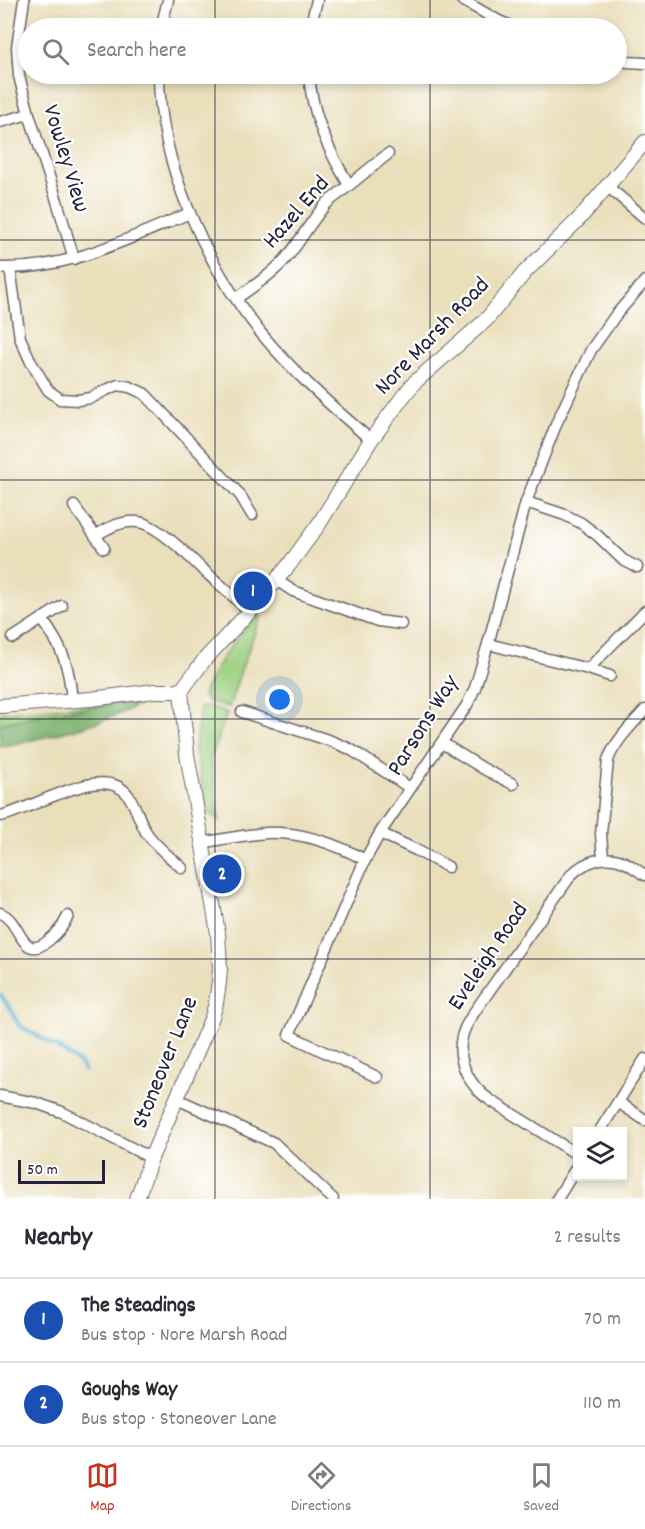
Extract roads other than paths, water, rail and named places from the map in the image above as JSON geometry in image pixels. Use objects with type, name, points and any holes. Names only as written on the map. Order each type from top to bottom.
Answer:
[{"type":"street","name":"Vowley View","points":[[21,18],[24,0]]},
{"type":"street","points":[[164,18],[168,0]]},
{"type":"street","points":[[312,18],[317,0]]},
{"type":"street","points":[[462,0],[494,18]]},
{"type":"street","name":"Vowley View","points":[[18,33],[18,76]]},
{"type":"street","points":[[627,61],[645,63]]},
{"type":"street","name":"Vowley View","points":[[20,84],[74,259]]},
{"type":"street","points":[[159,84],[160,106],[167,145],[190,213],[208,252],[260,332],[330,405],[370,440]]},
{"type":"street","points":[[310,84],[318,122],[336,164],[349,185]]},
{"type":"street","points":[[0,122],[29,114]]},
{"type":"street","name":"Nore Marsh Road","points":[[181,691],[205,658],[276,580],[319,524],[370,440],[415,382],[486,320],[525,272],[579,219],[645,142]]},
{"type":"street","name":"Hazel End","points":[[237,298],[257,284],[286,258],[319,212],[388,154]]},
{"type":"street","points":[[607,186],[645,218]]},
{"type":"street","points":[[190,213],[100,251],[74,259],[5,268],[20,338],[48,390],[60,399],[78,400],[91,398],[118,385],[130,387],[145,394],[240,495],[252,515]]},
{"type":"street","name":"Parsons Way","points":[[377,1077],[289,1035],[365,860],[380,833],[471,697],[488,644],[526,502],[557,422],[591,350],[645,281]]},
{"type":"street","points":[[526,502],[581,523],[623,560],[637,567]]},
{"type":"street","points":[[74,506],[104,548]]},
{"type":"street","points":[[95,536],[116,525],[130,522],[148,525],[178,545],[250,611]]},
{"type":"street","points":[[276,580],[292,591],[378,621],[401,624]]},
{"type":"street","points":[[13,638],[62,606]]},
{"type":"street","points":[[588,669],[645,611]]},
{"type":"street","points":[[42,619],[53,634],[66,661],[71,681],[72,701]]},
{"type":"street","points":[[375,633],[378,621]]},
{"type":"street","points":[[488,644],[609,676]]},
{"type":"street","points":[[0,706],[72,701],[155,691],[181,691]]},
{"type":"street","name":"Stoneover Lane","points":[[141,1198],[151,1158],[212,1017],[219,982],[218,933],[186,754],[181,691]]},
{"type":"street","points":[[645,710],[618,742],[608,760],[600,834],[603,858],[623,861],[645,875]]},
{"type":"street","points":[[242,712],[350,749],[410,788]]},
{"type":"street","points":[[442,743],[513,784]]},
{"type":"street","points":[[0,816],[54,794],[98,783],[110,783],[120,787],[128,794],[150,837],[182,868]]},
{"type":"street","points":[[202,843],[269,833],[287,834],[347,849],[365,860]]},
{"type":"street","points":[[380,833],[448,867]]},
{"type":"street","name":"Eveleigh Road","points":[[573,1152],[476,1090],[464,1066],[461,1043],[468,1022],[475,1011],[571,875],[582,865],[603,858]]},
{"type":"street","points":[[0,913],[9,919],[28,946],[32,948],[40,947],[54,937],[63,927],[68,916]]},
{"type":"street","points":[[602,1127],[645,1059]]},
{"type":"street","points":[[0,1096],[36,1103],[62,1112],[151,1158]]},
{"type":"street","points":[[177,1099],[274,1143],[333,1199]]},
{"type":"street","points":[[618,1102],[645,1120]]},
{"type":"street","points":[[557,1199],[573,1173]]},
{"type":"waterway","points":[[0,994],[20,1026],[63,1051],[80,1064],[84,1071]]},
{"type":"place","name":"The Steadings","points":[[253,591]]},
{"type":"place","name":"Goughs Way","points":[[222,874]]}]
